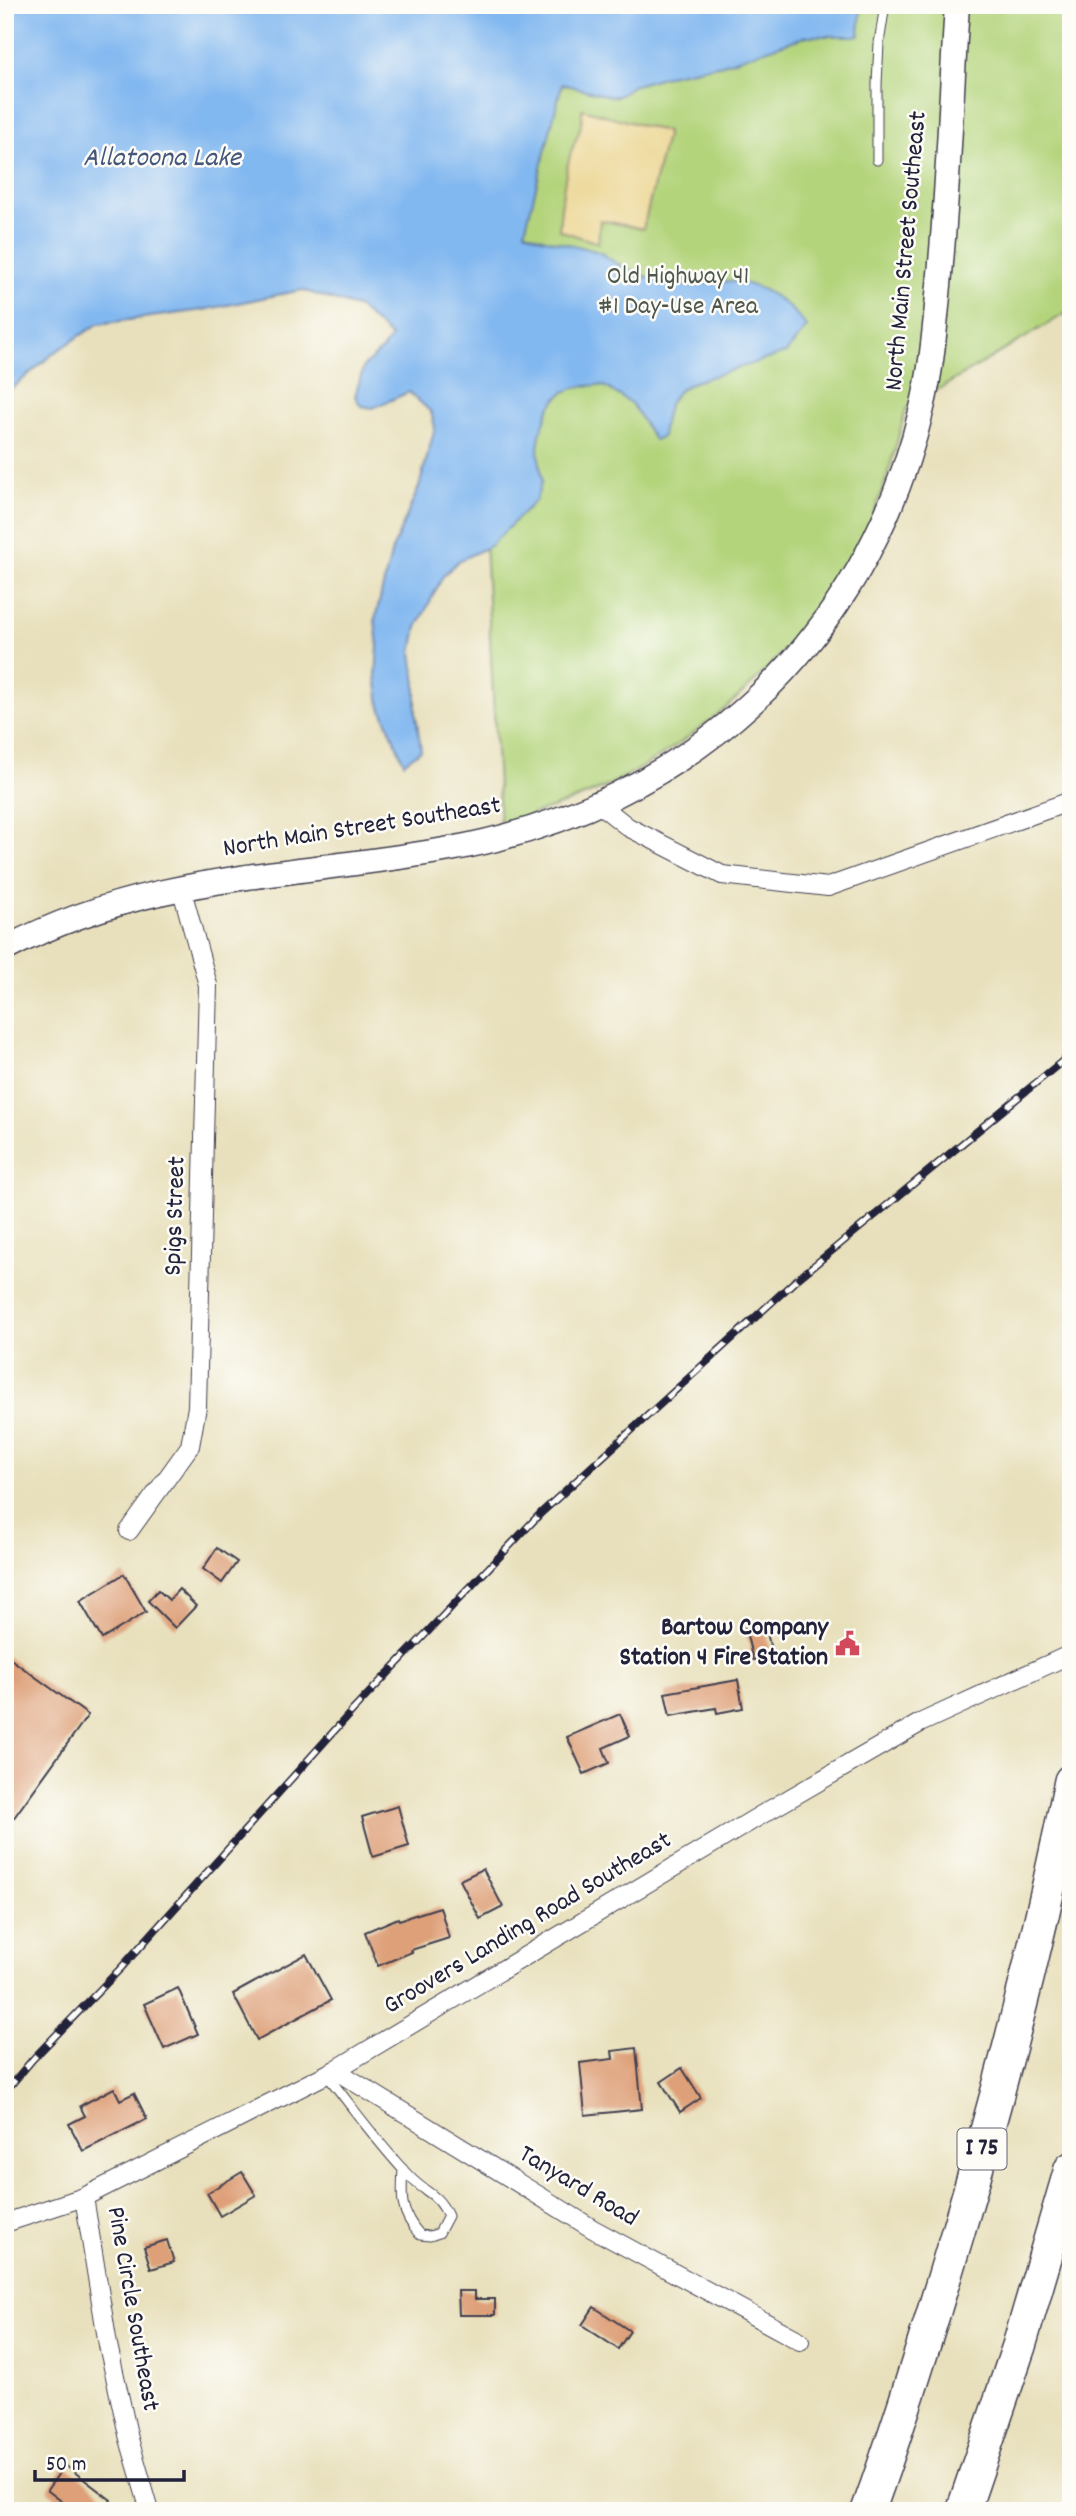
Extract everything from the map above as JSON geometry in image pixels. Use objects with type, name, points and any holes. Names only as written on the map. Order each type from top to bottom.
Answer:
[{"type":"highway","name":"I 75","points":[[868,2511],[932,2320],[981,2155],[1032,1961],[1071,1781]]},
{"type":"highway","points":[[962,2511],[1018,2346],[1071,2169]]},
{"type":"street","name":"North Main Street Southeast","points":[[5,949],[67,920],[111,904],[181,887],[449,849],[545,826],[640,784],[687,754],[741,711],[788,667],[853,582],[883,524],[911,449],[930,366],[942,249],[957,5]]},
{"type":"street","points":[[599,804],[628,827],[722,876],[828,887],[1071,802]]},
{"type":"street","name":"Spigs Street","points":[[129,1531],[190,1446],[197,1407],[208,985],[181,887]]},
{"type":"street","name":"Groovers Landing Road Southeast","points":[[5,2223],[84,2197],[330,2072],[920,1723],[1071,1654]]},
{"type":"street","name":"Tanyard Road","points":[[330,2072],[593,2229],[800,2341]]},
{"type":"street","name":"Pine Circle Southeast","points":[[84,2197],[108,2345],[129,2439],[150,2511]]},
{"type":"lane","points":[[877,160],[879,43],[885,5]]},
{"type":"lane","points":[[330,2072],[403,2169],[412,2179],[433,2193],[443,2205],[447,2216],[439,2233],[421,2235],[405,2216],[402,2204],[403,2169]]},
{"type":"green space","name":"Old Highway 41 #1 Day-Use Area","points":[[488,5],[1071,5],[1071,310],[906,409],[885,482],[863,538],[806,625],[751,685],[688,737],[619,780],[575,800],[500,824],[480,451]]},
{"type":"sand","points":[[582,109],[667,132],[643,229],[600,220],[598,243],[559,230],[566,171],[581,126]]},
{"type":"water","name":"Allatoona Lake","points":[[5,5],[856,5],[861,9],[859,36],[807,36],[723,64],[632,86],[613,97],[562,84],[525,231],[601,253],[628,269],[667,283],[685,285],[729,281],[755,286],[789,307],[807,327],[786,353],[691,383],[683,388],[669,405],[662,437],[654,440],[632,404],[606,387],[577,387],[564,392],[556,399],[549,409],[540,434],[538,449],[542,481],[536,500],[490,546],[458,561],[443,576],[417,627],[412,652],[421,750],[404,763],[380,705],[376,676],[378,647],[375,619],[392,550],[419,487],[435,427],[431,412],[409,392],[373,408],[361,406],[355,396],[364,366],[382,350],[391,337],[359,308],[302,290],[203,310],[98,324],[54,353],[5,394]]},
{"type":"building","points":[[217,1548],[237,1562],[222,1583],[203,1569]]},
{"type":"building","points":[[124,1574],[146,1612],[102,1639],[80,1601]]},
{"type":"building","points":[[179,1589],[196,1606],[175,1628],[148,1601],[158,1590],[169,1600]]},
{"type":"building","points":[[765,1623],[772,1655],[753,1660],[745,1628]]},
{"type":"building","points":[[5,1655],[88,1715],[5,1830]]},
{"type":"building","points":[[738,1680],[743,1708],[717,1713],[716,1708],[670,1716],[665,1693]]},
{"type":"building","points":[[620,1714],[630,1736],[603,1748],[609,1763],[584,1774],[567,1737]]},
{"type":"building","points":[[398,1806],[409,1846],[373,1857],[362,1817]]},
{"type":"building","points":[[483,1869],[503,1907],[480,1919],[460,1880]]},
{"type":"building","points":[[440,1907],[449,1938],[411,1950],[412,1952],[378,1966],[365,1932],[398,1918],[399,1920]]},
{"type":"building","points":[[306,1954],[331,2000],[257,2040],[233,1994]]},
{"type":"building","points":[[178,1988],[198,2034],[164,2049],[144,2004]]},
{"type":"building","points":[[636,2048],[642,2109],[585,2115],[580,2063],[613,2059],[612,2051]]},
{"type":"building","points":[[682,2068],[701,2098],[680,2112],[661,2082]]},
{"type":"building","points":[[114,2088],[120,2100],[134,2093],[147,2119],[83,2151],[69,2124],[85,2116],[80,2106]]},
{"type":"building","points":[[242,2172],[256,2195],[220,2216],[207,2193]]},
{"type":"building","points":[[167,2240],[174,2262],[151,2269],[144,2247]]},
{"type":"building","points":[[458,2291],[475,2291],[475,2299],[495,2299],[495,2315],[459,2315]]},
{"type":"building","points":[[594,2307],[630,2331],[618,2349],[582,2325]]},
{"type":"building","points":[[65,2465],[111,2500],[103,2511],[60,2511],[65,2504],[47,2490]]},
{"type":"railway","points":[[5,2092],[121,1968],[353,1710],[541,1513],[795,1281],[1071,1054]]},
{"type":"place","name":"Bartow Company Station 4 Fire Station","points":[[848,1643]]}]
